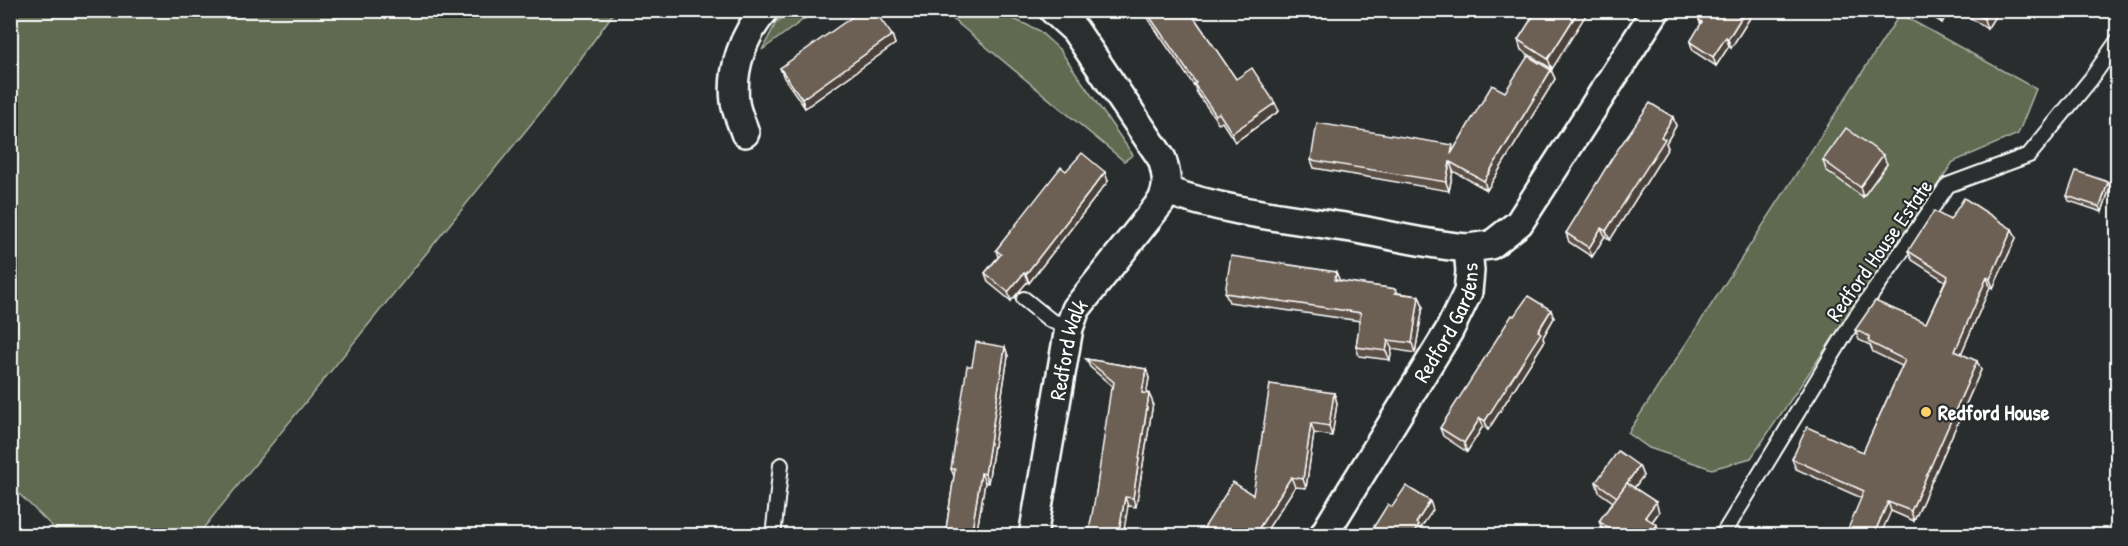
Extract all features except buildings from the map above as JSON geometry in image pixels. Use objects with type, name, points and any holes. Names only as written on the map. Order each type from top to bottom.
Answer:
[{"type":"street","points":[[745,133],[735,104],[734,78],[741,48],[765,10]]},
{"type":"street","points":[[1053,10],[1075,30],[1161,159],[1167,176],[1167,191],[1215,206],[1389,235],[1440,246],[1468,248]]},
{"type":"street","name":"Redford Gardens","points":[[1323,536],[1449,331],[1468,292],[1470,271],[1468,248],[1491,245],[1519,223],[1656,10]]},
{"type":"street","name":"Redford Walk","points":[[1033,536],[1069,328],[1076,309],[1154,212],[1167,191]]},
{"type":"lane","name":"Redford House Estate","points":[[1722,536],[1855,318],[1948,185],[2029,155],[2091,79],[2118,40]]},
{"type":"lane","points":[[1024,299],[1050,320],[1069,328]]},
{"type":"lane","points":[[773,536],[781,465]]},
{"type":"green space","points":[[10,11],[615,11],[553,97],[197,536],[61,535],[11,486]]},
{"type":"green space","points":[[790,11],[815,11],[762,50],[776,23]]},
{"type":"green space","points":[[943,11],[974,11],[1007,16],[1038,30],[1060,50],[1133,155],[1124,161]]},
{"type":"green space","points":[[1900,14],[2036,89],[2018,134],[1953,162],[1751,458],[1712,469],[1649,448],[1628,433]]},
{"type":"place","name":"Redford House","points":[[1926,412]]}]
